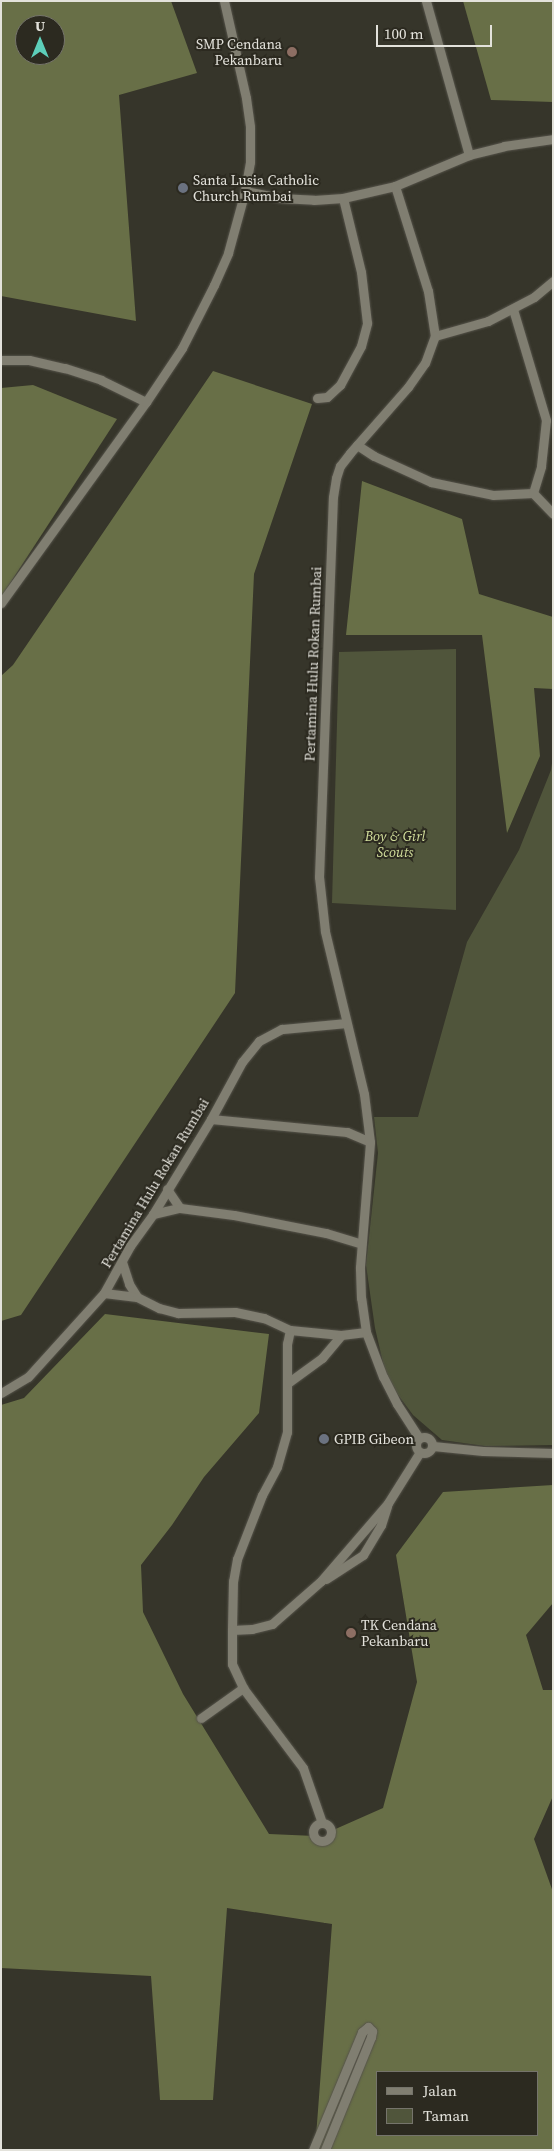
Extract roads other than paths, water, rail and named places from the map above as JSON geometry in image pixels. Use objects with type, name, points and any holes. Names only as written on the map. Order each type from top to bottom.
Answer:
[{"type":"street","points":[[1,603],[146,402],[182,348],[214,285],[234,234],[250,162],[250,127],[246,98],[224,1]]},
{"type":"street","points":[[426,1],[469,155]]},
{"type":"street","points":[[245,191],[280,198],[314,200],[342,198],[395,186],[469,155],[504,146],[553,139]]},
{"type":"street","points":[[395,186],[428,291],[435,336],[488,321],[534,297],[553,281]]},
{"type":"street","points":[[317,398],[327,397],[340,385],[361,346],[367,323],[361,272],[342,198]]},
{"type":"street","points":[[513,309],[546,420],[541,466],[533,493]]},
{"type":"street","name":"Pertamina Hulu Rokan Rumbai","points":[[419,1438],[384,1377],[366,1332],[361,1298],[361,1244],[370,1142],[364,1094],[345,1023],[325,931],[319,877],[333,497],[340,466],[408,387],[425,363],[435,336]]},
{"type":"street","points":[[1,360],[28,360],[65,368],[101,380],[146,402]]},
{"type":"street","points":[[357,445],[374,456],[431,482],[493,495],[533,493],[553,514]]},
{"type":"street","name":"Pertamina Hulu Rokan Rumbai","points":[[1,1393],[28,1377],[104,1294],[134,1240],[153,1214],[211,1119],[242,1062],[259,1041],[282,1029],[345,1023]]},
{"type":"street","points":[[211,1119],[347,1132],[370,1142]]},
{"type":"street","points":[[167,1190],[180,1208]]},
{"type":"street","points":[[153,1214],[180,1208],[271,1222],[326,1233],[361,1244]]},
{"type":"street","points":[[122,1262],[129,1284],[137,1297]]},
{"type":"street","points":[[104,1294],[137,1297],[159,1308],[178,1313],[235,1312],[264,1318],[290,1330],[341,1335],[366,1332]]},
{"type":"street","points":[[290,1330],[288,1344],[287,1432],[277,1467],[262,1495],[237,1559],[233,1581],[232,1664],[243,1688],[303,1768],[322,1823]]},
{"type":"street","points":[[289,1382],[322,1358],[341,1335]]},
{"type":"street","points":[[420,1452],[416,1445],[419,1438],[429,1437],[433,1446]]},
{"type":"street","points":[[420,1452],[428,1452],[433,1446]]},
{"type":"street","points":[[433,1446],[483,1451],[553,1453]]},
{"type":"street","points":[[232,1630],[252,1629],[272,1624],[321,1581],[388,1504],[420,1452]]},
{"type":"street","points":[[321,1581],[364,1555],[381,1525],[388,1504]]},
{"type":"street","points":[[201,1718],[243,1688]]},
{"type":"street","points":[[314,2150],[362,2032],[368,2027],[372,2030],[371,2037],[325,2150]]},
{"type":"place","name":"SMP Cendana Pekanbaru","points":[[292,52]]},
{"type":"place","name":"Santa Lusia Catholic Church Rumbai","points":[[183,188]]},
{"type":"place","name":"GPIB Gibeon","points":[[324,1439]]},
{"type":"place","name":"TK Cendana Pekanbaru","points":[[351,1633]]},
{"type":"park label","name":"Boy & Girl Scouts","points":[[395,844]]}]
